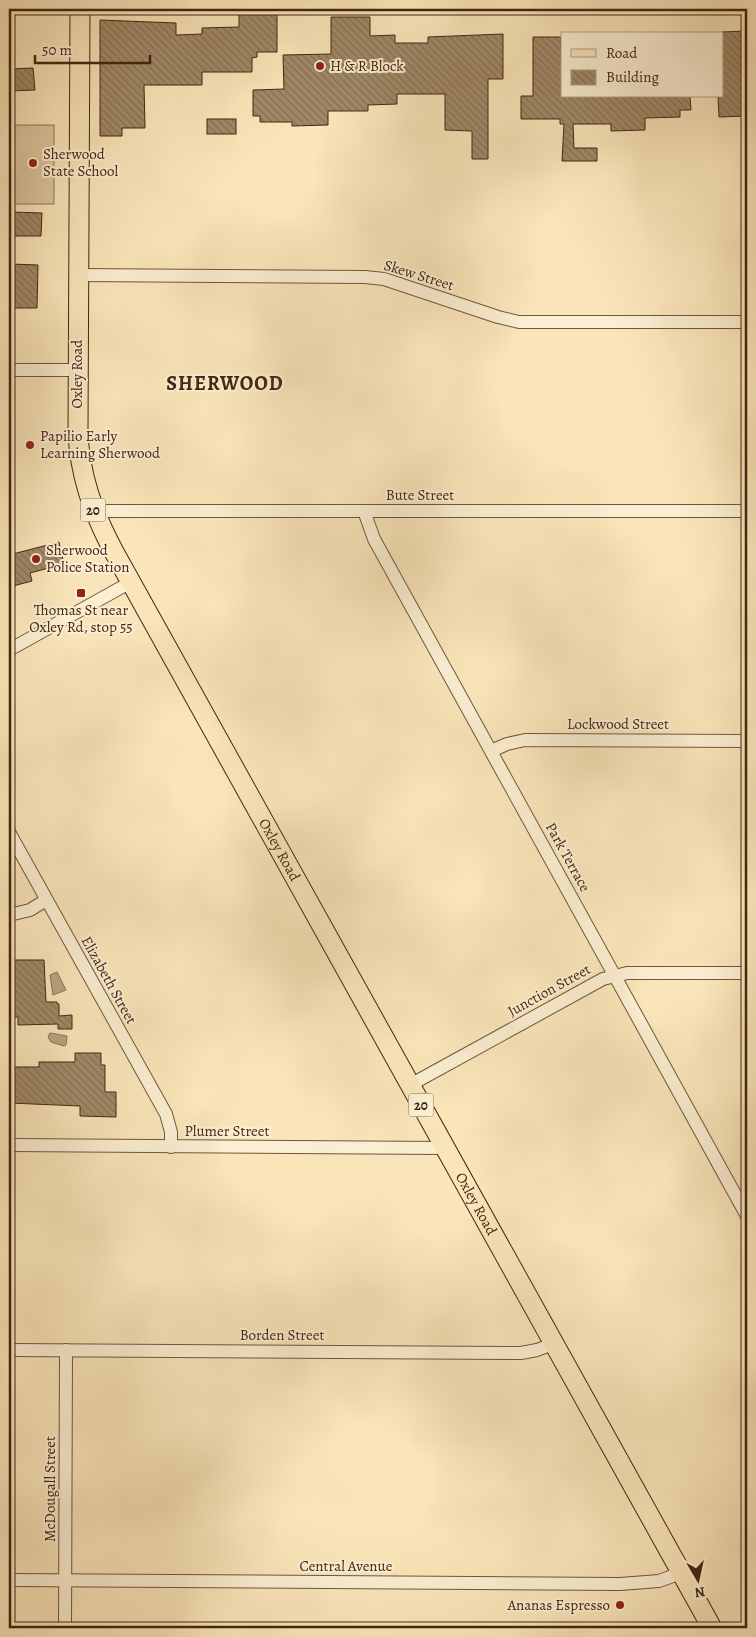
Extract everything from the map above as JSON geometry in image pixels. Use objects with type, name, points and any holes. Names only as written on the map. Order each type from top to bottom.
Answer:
[{"type":"main road","name":"Oxley Road","points":[[80,9],[77,370],[79,456],[94,511],[131,582],[712,1628]]},
{"type":"street","name":"Skew Street","points":[[78,275],[366,277],[384,279],[498,317],[519,322],[747,322]]},
{"type":"street","points":[[9,370],[77,370]]},
{"type":"street","name":"Bute Street","points":[[94,511],[747,511]]},
{"type":"street","name":"Park Terrace","points":[[364,511],[374,539],[747,1215]]},
{"type":"street","points":[[9,650],[131,582]]},
{"type":"street","name":"Lockwood Street","points":[[491,751],[507,744],[525,740],[747,741]]},
{"type":"street","name":"Elizabeth Street","points":[[9,832],[166,1114],[171,1132],[171,1147]]},
{"type":"street","points":[[9,915],[30,910],[46,900]]},
{"type":"street","name":"Junction Street","points":[[410,1085],[603,978],[627,973],[747,973]]},
{"type":"street","name":"Plumer Street","points":[[9,1145],[445,1148]]},
{"type":"street","name":"Borden Street","points":[[9,1350],[521,1353],[553,1344]]},
{"type":"street","name":"McDougall Street","points":[[65,1628],[66,1350]]},
{"type":"street","name":"Central Avenue","points":[[9,1580],[620,1584],[659,1581],[681,1573]]},
{"type":"shaded area","points":[[9,125],[54,125],[54,204],[9,204]]},
{"type":"shaded area","points":[[57,972],[66,990],[53,995],[50,975]]},
{"type":"shaded area","points":[[50,1033],[67,1036],[66,1045],[51,1042],[48,1037]]},
{"type":"building","points":[[277,13],[277,52],[257,52],[257,57],[252,58],[252,72],[202,72],[202,85],[144,85],[145,128],[122,128],[122,136],[100,136],[100,20],[176,23],[176,35],[202,34],[202,28],[239,27],[239,14]]},
{"type":"building","points":[[331,17],[370,17],[370,36],[395,35],[395,43],[428,43],[428,37],[503,34],[503,79],[488,79],[488,159],[472,159],[472,131],[445,130],[445,94],[397,94],[397,104],[368,105],[368,111],[328,111],[328,125],[292,126],[292,122],[260,122],[260,116],[253,116],[253,90],[284,89],[283,55],[331,54]]},
{"type":"building","points":[[747,31],[747,116],[719,117],[718,98],[724,98],[724,32],[722,32]]},
{"type":"building","points":[[533,37],[561,37],[561,98],[690,98],[691,110],[680,110],[680,117],[645,118],[645,130],[611,131],[611,124],[573,124],[574,148],[597,148],[597,161],[562,161],[564,124],[560,124],[560,119],[521,119],[521,96],[533,96]]},
{"type":"building","points":[[33,68],[35,90],[9,91],[9,69]]},
{"type":"building","points":[[207,119],[236,119],[236,134],[207,134]]},
{"type":"building","points":[[9,212],[42,213],[41,236],[9,236]]},
{"type":"building","points":[[11,264],[38,265],[37,308],[11,308],[9,274],[11,273]]},
{"type":"building","name":"Sherwood Police Station","points":[[59,542],[64,564],[30,573],[32,581],[13,586],[9,572],[9,555]]},
{"type":"building","points":[[13,960],[44,960],[46,1002],[57,1002],[59,1004],[59,1016],[72,1015],[72,1029],[58,1029],[58,1024],[18,1025],[18,1017],[10,1017],[9,964],[12,964]]},
{"type":"building","points":[[75,1053],[101,1053],[101,1065],[105,1065],[105,1092],[116,1092],[116,1117],[80,1116],[80,1106],[9,1103],[9,1067],[39,1067],[39,1062],[75,1062]]},
{"type":"place","name":"H & R Block","points":[[320,66]]},
{"type":"place","name":"Sherwood State School","points":[[33,163]]},
{"type":"place","name":"Papilio Early Learning Sherwood","points":[[30,445]]},
{"type":"place","name":"Sherwood Police Station","points":[[36,559]]},
{"type":"place","name":"Thomas St near Oxley Rd, stop 55","points":[[81,593]]},
{"type":"place","name":"Ananas Espresso","points":[[620,1605]]},
{"type":"district","name":"SHERWOOD","points":[[225,383]]}]
